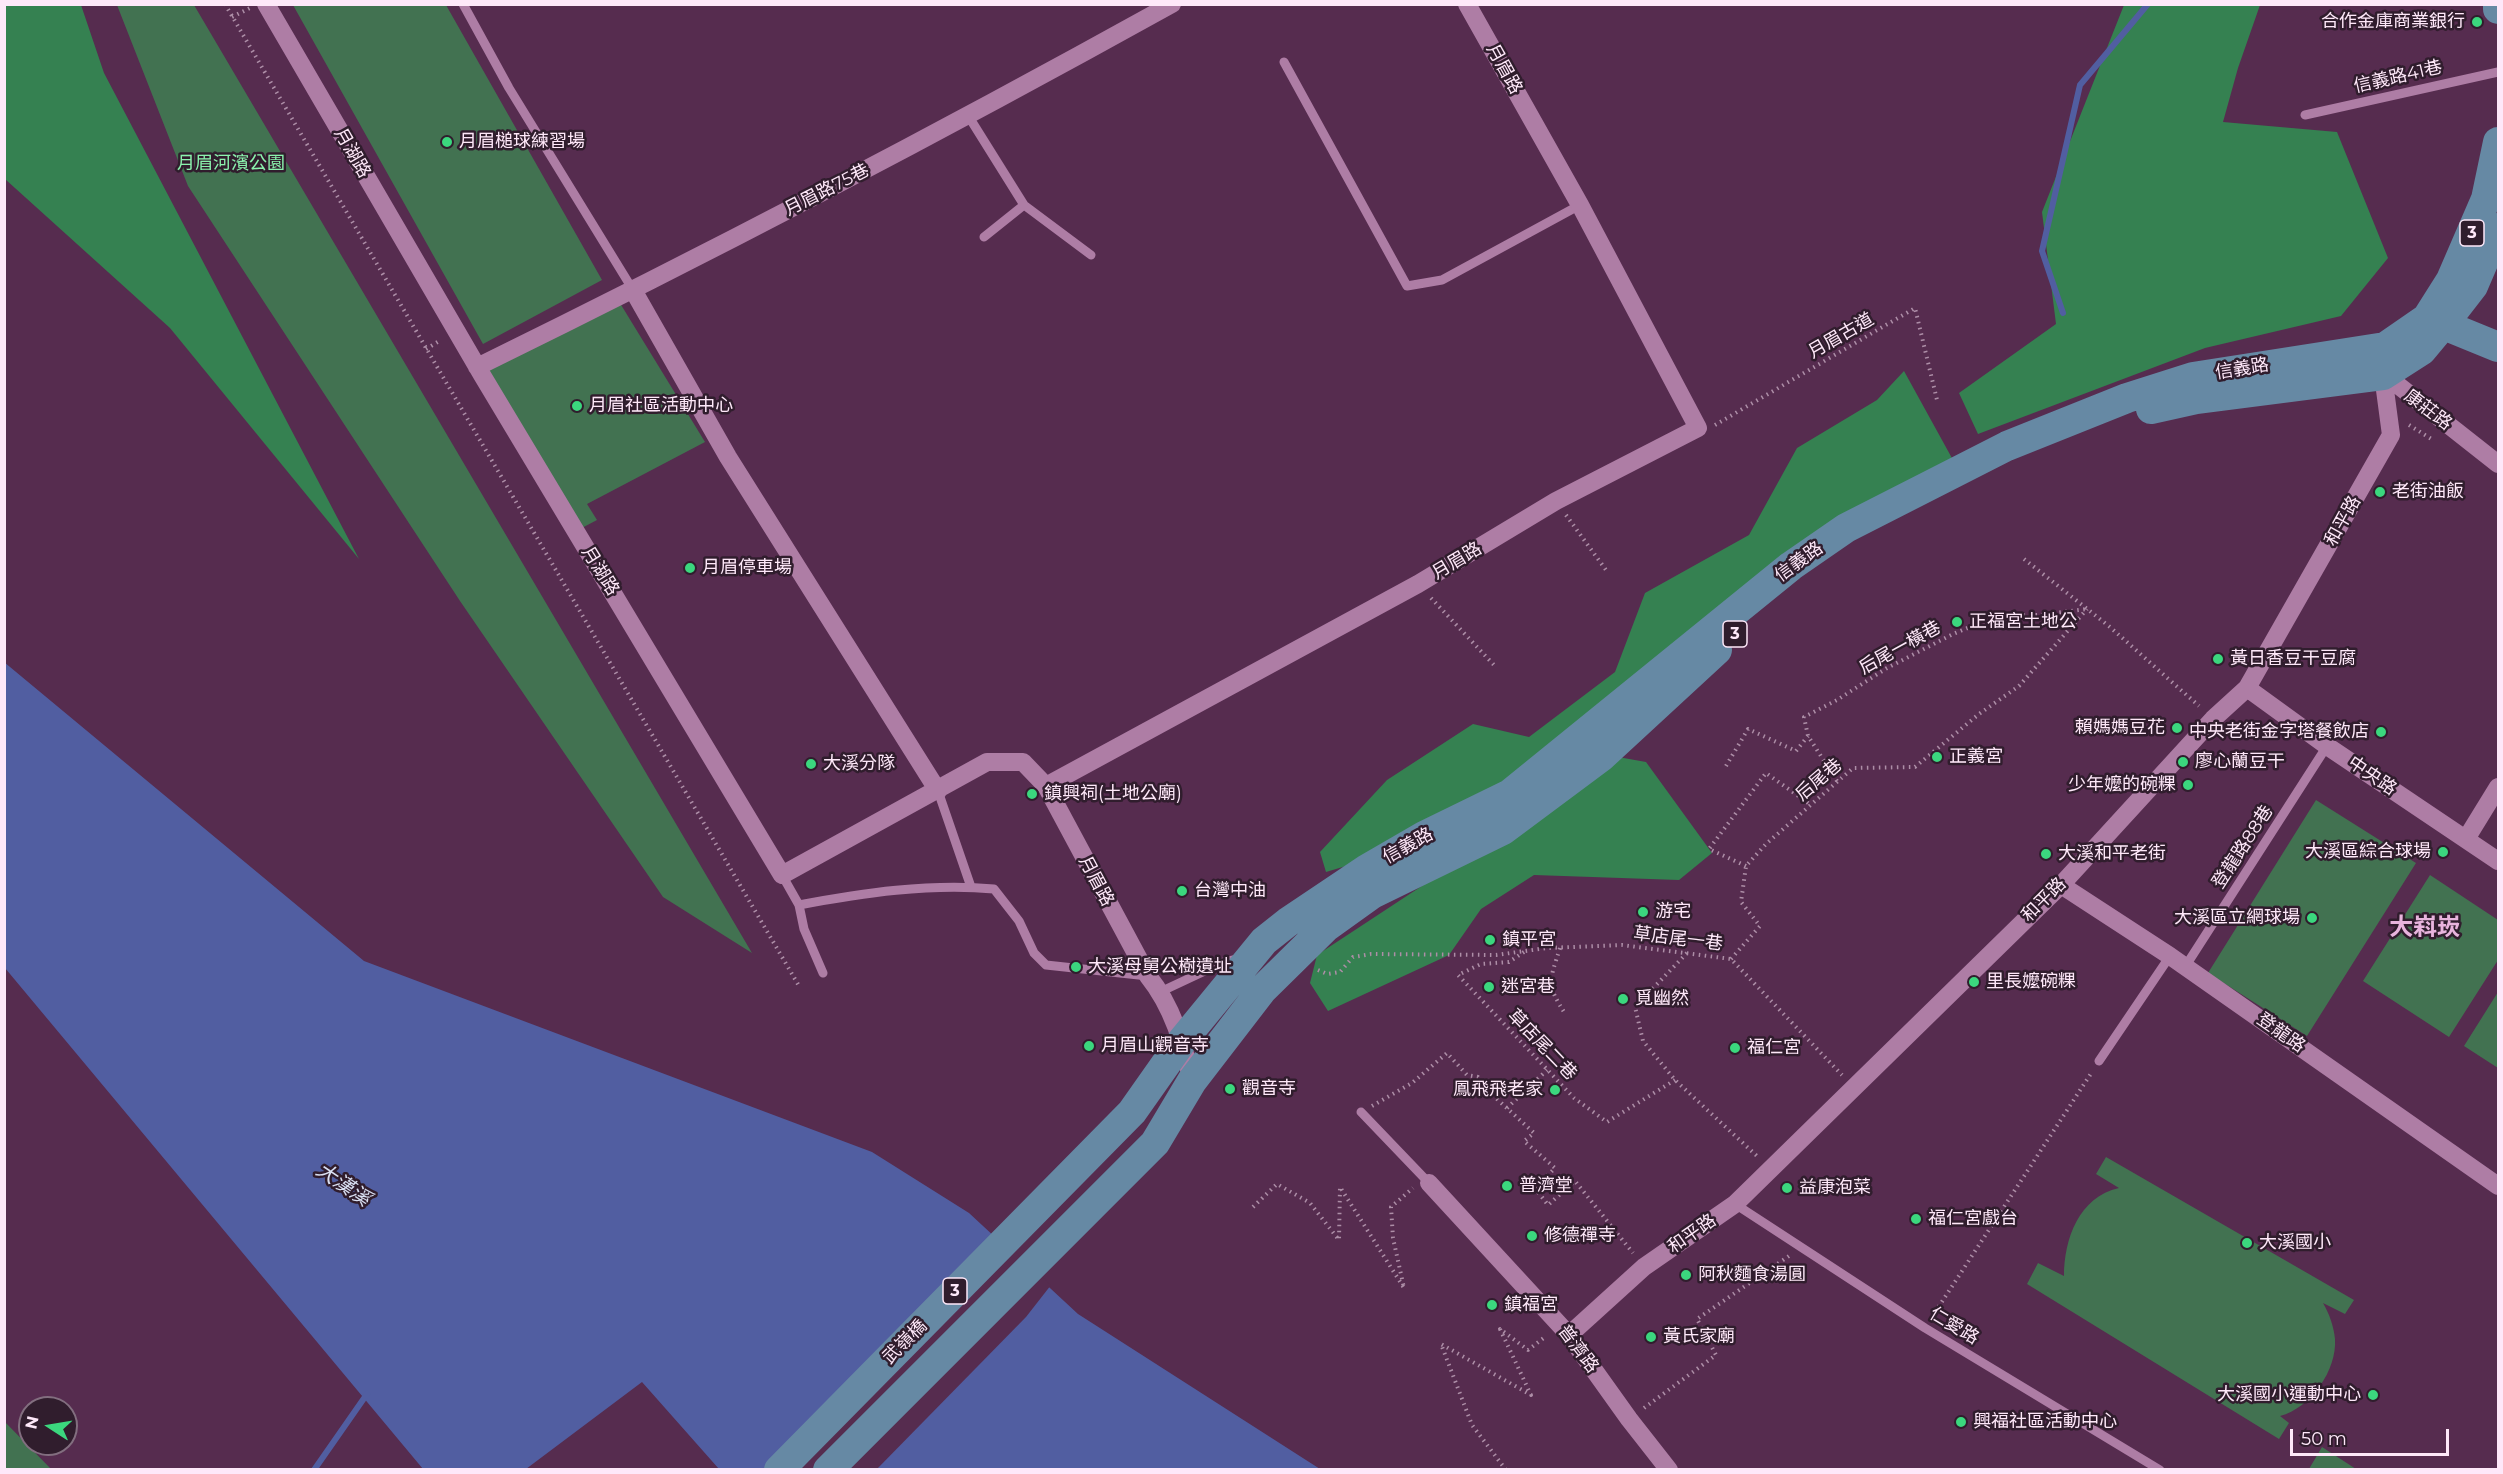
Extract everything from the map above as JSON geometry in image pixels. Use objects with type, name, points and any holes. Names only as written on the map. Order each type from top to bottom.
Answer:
[{"type":"main road","points":[[2498,4],[2499,9]]},
{"type":"main road","name":"信義路","points":[[1155,1143],[1192,1082],[1262,990],[1326,927],[1372,894],[1503,830],[1601,757],[1768,603],[1845,547],[2018,460],[2132,413],[2196,399],[2383,375],[2422,350],[2486,199],[2499,141]]},
{"type":"main road","name":"信義路","points":[[1132,1112],[1182,1041],[1264,941],[1288,922],[1367,869],[1424,836],[1510,794],[1791,566],[1846,528],[2007,446],[2127,398],[2193,377],[2385,347],[2435,322],[2473,286],[2499,228]]},
{"type":"main road","points":[[2435,322],[2499,347]]},
{"type":"main road","name":"武嶺橋","points":[[779,1470],[1132,1112]]},
{"type":"main road","name":"武嶺橋","points":[[828,1470],[1155,1143]]},
{"type":"street","name":"月湖路","points":[[266,4],[477,367],[782,875]]},
{"type":"street","name":"月眉路75巷","points":[[477,367],[633,290],[969,117],[1172,4]]},
{"type":"street","name":"月眉路","points":[[1192,1082],[1182,1041],[1160,992],[1148,976],[1046,786],[1418,584],[1556,501],[1698,428],[1580,205],[1467,4]]},
{"type":"street","points":[[633,290],[734,467],[938,791]]},
{"type":"street","name":"康莊路","points":[[2364,350],[2383,375],[2499,464]]},
{"type":"street","name":"和平路","points":[[1569,1335],[1644,1267],[1735,1203],[2061,885],[2213,719],[2247,688],[2338,532],[2391,435],[2383,375]]},
{"type":"street","name":"中央路","points":[[2247,688],[2328,746],[2499,861]]},
{"type":"street","points":[[782,875],[987,762],[1023,762],[1046,786]]},
{"type":"street","points":[[2466,839],[2499,787]]},
{"type":"street","name":"登龍路","points":[[2061,885],[2170,956],[2499,1186]]},
{"type":"street","name":"普濟路","points":[[1427,1180],[1569,1335],[1669,1470]]},
{"type":"lane","points":[[463,4],[509,88],[633,290]]},
{"type":"lane","points":[[1284,63],[1407,286],[1442,280],[1580,205]]},
{"type":"lane","name":"信義路41巷","points":[[2305,115],[2499,72]]},
{"type":"lane","points":[[969,117],[1024,205],[1091,255]]},
{"type":"lane","points":[[984,237],[1024,205]]},
{"type":"lane","name":"登龍路88巷","points":[[2186,967],[2328,746]]},
{"type":"lane","points":[[938,791],[970,887]]},
{"type":"lane","points":[[782,875],[799,905],[804,929],[823,973]]},
{"type":"lane","points":[[799,905],[838,898],[970,887],[994,889],[1019,921],[1034,953],[1046,965],[1148,976]]},
{"type":"lane","points":[[1160,992],[1224,962],[1252,956]]},
{"type":"lane","points":[[2099,1061],[2170,956]]},
{"type":"lane","points":[[1361,1112],[1427,1180]]},
{"type":"lane","name":"仁愛路","points":[[1735,1203],[1925,1328],[2160,1470]]},
{"type":"path","points":[[225,4],[799,986]]},
{"type":"path","points":[[232,17],[256,4]]},
{"type":"path","name":"月眉古道","points":[[1698,428],[1716,425],[1915,308],[1937,400]]},
{"type":"path","points":[[2404,421],[2439,444]]},
{"type":"path","points":[[1556,501],[1606,570]]},
{"type":"path","points":[[2024,558],[2087,609],[2213,719]]},
{"type":"path","points":[[1418,584],[1494,665]]},
{"type":"path","name":"后尾一橫巷","points":[[1808,736],[1804,717],[1837,700],[1887,668],[1953,634],[1999,615],[2040,615],[2087,609]]},
{"type":"path","name":"后尾巷","points":[[1746,866],[1766,844],[1853,768],[1915,767],[1979,714],[2019,686],[2087,609]]},
{"type":"path","points":[[1726,766],[1748,729],[1796,751],[1808,736],[1837,782]]},
{"type":"path","points":[[1731,959],[1760,926],[1741,902],[1746,866],[1709,849],[1766,772],[1811,804]]},
{"type":"path","name":"草店尾一巷","points":[[1309,967],[1327,974],[1340,972],[1353,957],[1371,954],[1496,955],[1560,948],[1622,945],[1731,959],[1855,1088]]},
{"type":"path","points":[[1560,948],[1551,975],[1551,992],[1566,1015]]},
{"type":"path","name":"草店尾二巷","points":[[1525,951],[1509,962],[1480,964],[1458,975],[1574,1098],[1606,1122],[1675,1080]]},
{"type":"path","points":[[1687,953],[1635,1007],[1643,1041],[1675,1080],[1770,1168]]},
{"type":"path","points":[[1361,1112],[1412,1083],[1447,1053],[1467,1075],[1478,1077],[1534,1133],[1524,1141],[1555,1168],[1535,1188],[1548,1205],[1575,1181],[1644,1267]]},
{"type":"path","points":[[1925,1328],[2099,1061]]},
{"type":"path","points":[[1507,1108],[1547,1070]]},
{"type":"path","points":[[1253,1207],[1277,1184],[1310,1203],[1339,1240],[1340,1187],[1404,1288],[1393,1238],[1391,1207],[1427,1180]]},
{"type":"path","points":[[1629,1419],[1716,1355],[1697,1319],[1803,1247]]},
{"type":"path","points":[[1506,1470],[1472,1425],[1441,1344],[1531,1395],[1500,1329],[1528,1350],[1544,1337],[1569,1335]]},
{"type":"green space","points":[[5,4],[81,5],[104,73],[359,559],[170,328],[5,179]]},
{"type":"green space","name":"月眉河濱公園","points":[[117,5],[194,5],[752,953],[663,897],[460,601],[188,186]]},
{"type":"green space","name":"月眉槌球練習場","points":[[293,5],[446,5],[602,280],[483,344]]},
{"type":"green space","points":[[2124,5],[2260,5],[2238,68],[2223,122],[2337,132],[2388,258],[2341,316],[2205,348],[1978,434],[1959,393],[2056,324],[2042,212]]},
{"type":"green space","points":[[615,295],[705,442],[587,504],[597,520],[578,530],[481,368]]},
{"type":"green space","points":[[1904,371],[1953,460],[1499,788],[1366,860],[1326,872],[1320,852],[1387,780],[1473,724],[1529,737],[1615,672],[1645,593],[1749,535],[1797,448],[1877,400]]},
{"type":"green space","points":[[1618,757],[1646,762],[1712,853],[1679,880],[1534,875],[1481,909],[1449,955],[1328,1011],[1310,983],[1317,955]]},
{"type":"green space","name":"大溪區立網球場","points":[[2316,800],[2416,863],[2307,1036],[2208,973]]},
{"type":"green space","points":[[2430,875],[2498,920],[2498,960],[2449,1037],[2363,981]]},
{"type":"green space","points":[[2498,992],[2498,1068],[2464,1046]]},
{"type":"green space","points":[[2106,1157],[2354,1300],[2345,1314],[2323,1303],[2331,1320],[2335,1339],[2332,1363],[2327,1375],[2312,1396],[2291,1412],[2280,1416],[2289,1423],[2279,1439],[2027,1284],[2038,1263],[2064,1276],[2067,1248],[2076,1222],[2094,1200],[2119,1188],[2096,1174]]},
{"type":"green space","points":[[4,1422],[18,1435],[18,1456],[38,1456],[51,1469],[5,1469]]},
{"type":"green space","name":"大溪國小運動中心","points":[[2322,1447],[2356,1469],[2309,1469]]},
{"type":"water","name":"大漢溪","points":[[4,662],[364,961],[872,1152],[969,1213],[1078,1314],[1320,1469],[719,1469],[642,1382],[526,1469],[423,1469],[5,968]]},
{"type":"pier","points":[[997,1235],[1051,1285],[1026,1317],[876,1470],[767,1469]]},
{"type":"waterway","points":[[2063,313],[2042,251],[2080,85],[2148,4]]},
{"type":"waterway","points":[[314,1470],[367,1394]]},
{"type":"place","name":"合作金庫商業銀行","points":[[2477,22]]},
{"type":"place","name":"月眉槌球練習場","points":[[447,142]]},
{"type":"place","name":"月眉社區活動中心","points":[[577,406]]},
{"type":"place","name":"老街油飯","points":[[2380,492]]},
{"type":"place","name":"月眉停車場","points":[[690,568]]},
{"type":"place","name":"正福宮土地公","points":[[1957,622]]},
{"type":"place","name":"黃日香豆干豆腐","points":[[2218,659]]},
{"type":"place","name":"賴媽媽豆花","points":[[2177,728]]},
{"type":"place","name":"中央老街金字塔餐飲店","points":[[2381,732]]},
{"type":"place","name":"正義宮","points":[[1937,757]]},
{"type":"place","name":"廖心蘭豆干","points":[[2183,762]]},
{"type":"place","name":"大溪分隊","points":[[811,764]]},
{"type":"place","name":"少年嬤的碗粿","points":[[2188,785]]},
{"type":"place","name":"鎮興祠(土地公廟)","points":[[1032,794]]},
{"type":"place","name":"大溪區綜合球場","points":[[2443,852]]},
{"type":"place","name":"大溪和平老街","points":[[2046,854]]},
{"type":"place","name":"台灣中油","points":[[1182,891]]},
{"type":"place","name":"游宅","points":[[1643,912]]},
{"type":"place","name":"大溪區立網球場","points":[[2312,918]]},
{"type":"place","name":"鎮平宮","points":[[1490,940]]},
{"type":"place","name":"大溪母舅公樹遺址","points":[[1076,967]]},
{"type":"place","name":"里長嬤碗粿","points":[[1974,982]]},
{"type":"place","name":"迷宮巷","points":[[1489,987]]},
{"type":"place","name":"覓幽然","points":[[1623,999]]},
{"type":"place","name":"月眉山觀音寺","points":[[1089,1046]]},
{"type":"place","name":"福仁宮","points":[[1735,1048]]},
{"type":"place","name":"觀音寺","points":[[1230,1089]]},
{"type":"place","name":"鳳飛飛老家","points":[[1555,1090]]},
{"type":"place","name":"普濟堂","points":[[1507,1186]]},
{"type":"place","name":"益康泡菜","points":[[1787,1188]]},
{"type":"place","name":"福仁宮戲台","points":[[1916,1219]]},
{"type":"place","name":"修德禪寺","points":[[1532,1236]]},
{"type":"place","name":"大溪國小","points":[[2247,1243]]},
{"type":"place","name":"阿秋麵食湯圓","points":[[1686,1275]]},
{"type":"place","name":"鎮福宮","points":[[1492,1305]]},
{"type":"place","name":"黃氏家廟","points":[[1651,1337]]},
{"type":"place","name":"大溪國小運動中心","points":[[2373,1395]]},
{"type":"place","name":"興福社區活動中心","points":[[1961,1422]]},
{"type":"district","name":"大嵙崁","points":[[2425,928]]}]
